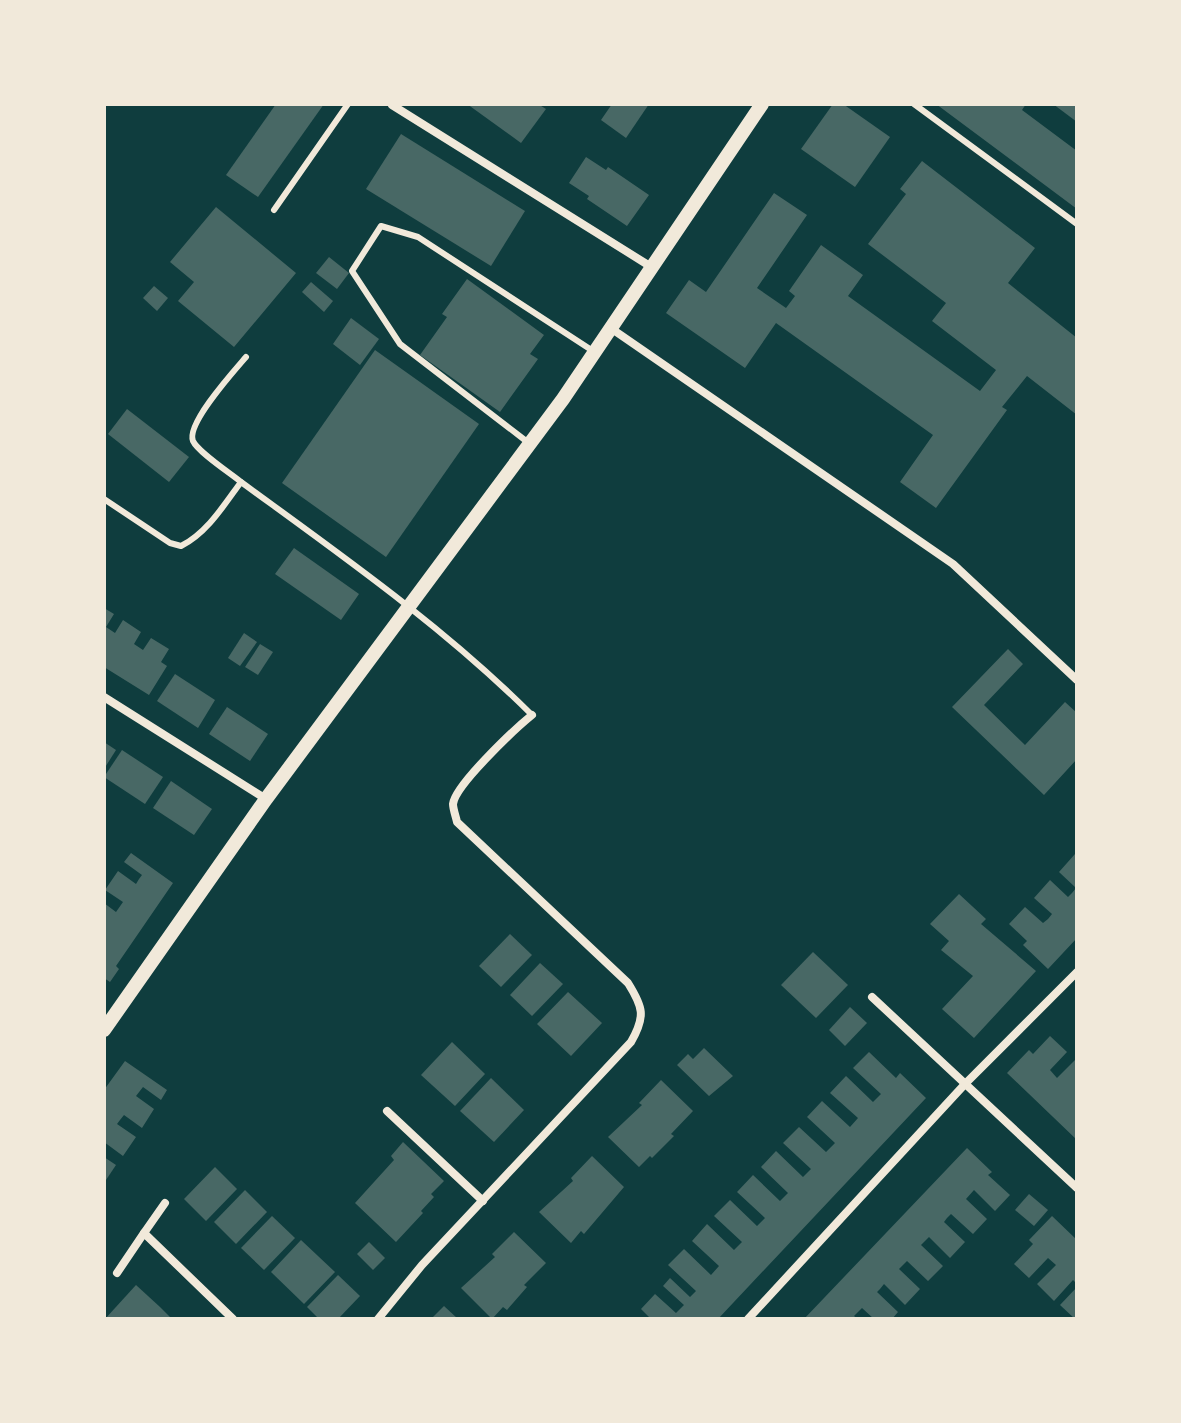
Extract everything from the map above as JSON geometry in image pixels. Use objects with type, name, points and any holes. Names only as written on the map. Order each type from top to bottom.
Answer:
[{"type":"street","points":[[391,104],[653,268]]},
{"type":"street","points":[[107,1021],[266,799],[410,608],[595,353],[762,104]]},
{"type":"street","points":[[612,329],[953,564],[1077,680]]},
{"type":"street","points":[[104,697],[266,799]]},
{"type":"street","points":[[378,1319],[422,1265],[631,1042],[639,1027],[642,1005],[628,983],[457,822],[453,803],[462,786],[532,715]]},
{"type":"street","points":[[748,1319],[965,1084],[1077,972]]},
{"type":"street","points":[[872,997],[1077,1188]]},
{"type":"street","points":[[387,1111],[483,1201]]},
{"type":"street","points":[[117,1273],[165,1203]]},
{"type":"street","points":[[144,1233],[233,1319]]},
{"type":"lane","points":[[274,210],[348,104]]},
{"type":"lane","points":[[914,104],[1077,224]]},
{"type":"lane","points":[[530,444],[400,344],[352,271],[381,226],[418,237],[595,353]]},
{"type":"lane","points":[[246,357],[197,420],[192,432],[196,445],[410,608],[496,679],[532,715]]},
{"type":"lane","points":[[104,499],[170,543],[181,546],[192,541],[208,525],[241,482]]},
{"type":"building","points":[[276,104],[324,104],[258,197],[226,175]]},
{"type":"building","points":[[467,104],[538,104],[546,109],[521,143]]},
{"type":"building","points":[[612,104],[649,104],[626,138],[601,120]]},
{"type":"building","points":[[833,104],[843,104],[890,137],[855,187],[801,149]]},
{"type":"building","points":[[936,104],[1026,104],[1022,110],[1077,151],[1077,209]]},
{"type":"building","points":[[1053,104],[1077,104],[1077,122]]},
{"type":"building","points":[[401,134],[525,211],[491,266],[366,189]]},
{"type":"building","points":[[586,157],[606,170],[608,167],[649,195],[627,226],[569,183]]},
{"type":"building","points":[[922,161],[1035,248],[1008,283],[1077,338],[1077,415],[1027,376],[1002,407],[1007,410],[936,508],[900,482],[933,435],[776,323],[745,368],[666,313],[689,280],[706,292],[774,193],[807,215],[757,288],[786,308],[795,296],[789,291],[821,245],[863,275],[848,296],[980,391],[996,370],[932,321],[946,303],[868,244],[906,194],[900,189]]},
{"type":"building","points":[[216,207],[296,273],[234,347],[178,301],[194,282],[170,262]]},
{"type":"building","points":[[329,257],[349,273],[337,289],[316,273]]},
{"type":"building","points":[[467,279],[544,335],[530,354],[538,359],[500,412],[420,355],[447,317],[442,314]]},
{"type":"building","points":[[311,282],[333,301],[324,312],[302,292]]},
{"type":"building","points":[[154,286],[168,298],[157,311],[143,298]]},
{"type":"building","points":[[351,318],[379,339],[360,365],[333,344]]},
{"type":"building","points":[[375,350],[479,424],[386,557],[282,483]]},
{"type":"building","points":[[127,409],[189,457],[169,482],[108,434]]},
{"type":"building","points":[[294,548],[359,594],[341,620],[275,574]]},
{"type":"building","points":[[104,608],[114,614],[106,627],[115,633],[123,620],[141,632],[134,644],[143,650],[151,638],[169,649],[161,662],[167,666],[149,695],[104,667]]},
{"type":"building","points":[[244,633],[257,642],[240,666],[228,658]]},
{"type":"building","points":[[260,644],[273,652],[258,675],[245,667]]},
{"type":"building","points":[[1008,649],[1023,664],[984,705],[1025,745],[1065,702],[1077,713],[1077,759],[1044,795],[952,707]]},
{"type":"building","points":[[175,674],[215,700],[198,728],[157,701]]},
{"type":"building","points":[[227,707],[268,734],[250,761],[209,734]]},
{"type":"building","points":[[104,742],[116,750],[104,769]]},
{"type":"building","points":[[122,750],[163,777],[145,804],[104,777]]},
{"type":"building","points":[[171,781],[212,809],[194,835],[153,808]]},
{"type":"building","points":[[131,853],[173,883],[116,966],[119,969],[110,982],[104,978],[104,903],[116,912],[123,902],[105,890],[118,871],[136,884],[142,875],[124,862]]},
{"type":"building","points":[[1075,854],[1077,856],[1077,938],[1048,969],[1023,945],[1027,941],[1009,924],[1025,907],[1043,923],[1048,919],[1052,914],[1034,898],[1050,880],[1068,897],[1072,893],[1076,888],[1059,872]]},
{"type":"building","points":[[959,894],[986,919],[981,924],[1036,971],[974,1038],[942,1009],[973,976],[941,950],[949,941],[930,924]]},
{"type":"building","points":[[510,934],[532,955],[501,987],[479,966]]},
{"type":"building","points":[[813,952],[848,985],[816,1018],[781,985]]},
{"type":"building","points":[[540,963],[563,984],[532,1016],[510,995]]},
{"type":"building","points":[[568,992],[602,1023],[571,1056],[537,1024]]},
{"type":"building","points":[[850,1007],[867,1023],[845,1046],[829,1030]]},
{"type":"building","points":[[1050,1036],[1067,1052],[1050,1070],[1057,1078],[1075,1060],[1077,1062],[1077,1140],[1007,1073],[1029,1050],[1033,1054]]},
{"type":"building","points":[[452,1042],[485,1074],[455,1106],[421,1075]]},
{"type":"building","points":[[704,1048],[733,1076],[709,1096],[677,1065],[688,1054],[693,1059]]},
{"type":"building","points":[[869,1052],[896,1078],[900,1073],[926,1098],[718,1319],[651,1319],[641,1309],[655,1294],[676,1313],[684,1305],[663,1286],[670,1278],[690,1297],[696,1291],[668,1265],[684,1249],[711,1275],[719,1266],[692,1241],[707,1224],[734,1250],[742,1242],[714,1216],[730,1200],[757,1226],[765,1218],[737,1192],[753,1175],[780,1201],[788,1193],[761,1167],[776,1151],[803,1177],[811,1169],[783,1143],[799,1127],[826,1152],[835,1143],[807,1117],[822,1101],[850,1127],[858,1118],[830,1093],[846,1076],[873,1102],[881,1094],[853,1068]]},
{"type":"building","points":[[125,1061],[167,1090],[161,1100],[143,1087],[136,1096],[154,1109],[142,1128],[124,1115],[117,1124],[136,1137],[123,1156],[104,1142],[104,1090]]},
{"type":"building","points":[[491,1078],[524,1110],[494,1142],[460,1111]]},
{"type":"building","points":[[661,1080],[693,1111],[671,1134],[674,1136],[639,1167],[608,1137],[642,1105],[639,1103]]},
{"type":"building","points":[[403,1142],[444,1181],[431,1194],[434,1197],[421,1211],[423,1213],[396,1242],[355,1203],[394,1160],[391,1156]]},
{"type":"building","points":[[967,1148],[992,1172],[988,1175],[1010,1195],[995,1211],[974,1190],[966,1199],[987,1219],[973,1234],[951,1214],[947,1218],[944,1222],[965,1242],[950,1258],[929,1237],[921,1245],[943,1266],[928,1281],[907,1261],[899,1269],[920,1289],[905,1305],[884,1284],[877,1292],[898,1312],[892,1319],[874,1319],[862,1308],[854,1316],[858,1319],[804,1319]]},
{"type":"building","points":[[592,1156],[624,1187],[584,1234],[581,1231],[571,1243],[539,1212],[573,1181],[571,1178]]},
{"type":"building","points":[[104,1157],[116,1165],[104,1183]]},
{"type":"building","points":[[215,1167],[237,1189],[206,1221],[184,1199]]},
{"type":"building","points":[[245,1190],[267,1212],[236,1244],[214,1222]]},
{"type":"building","points":[[1029,1194],[1048,1210],[1034,1226],[1015,1210]]},
{"type":"building","points":[[272,1216],[295,1238],[264,1270],[241,1248]]},
{"type":"building","points":[[1052,1216],[1077,1240],[1077,1284],[1073,1280],[1054,1301],[1037,1284],[1056,1265],[1048,1258],[1029,1278],[1014,1264],[1033,1244],[1029,1240]]},
{"type":"building","points":[[514,1232],[546,1263],[524,1285],[527,1287],[507,1310],[503,1307],[492,1319],[461,1288],[495,1257],[492,1254]]},
{"type":"building","points":[[301,1240],[335,1272],[304,1304],[271,1272]]},
{"type":"building","points":[[369,1242],[385,1258],[373,1270],[357,1254]]},
{"type":"building","points":[[338,1275],[360,1296],[338,1319],[319,1319],[307,1307]]},
{"type":"building","points":[[136,1285],[160,1307],[172,1319],[105,1319]]},
{"type":"building","points":[[1077,1287],[1077,1319],[1075,1319],[1060,1305]]},
{"type":"building","points":[[444,1306],[458,1319],[431,1319]]}]
